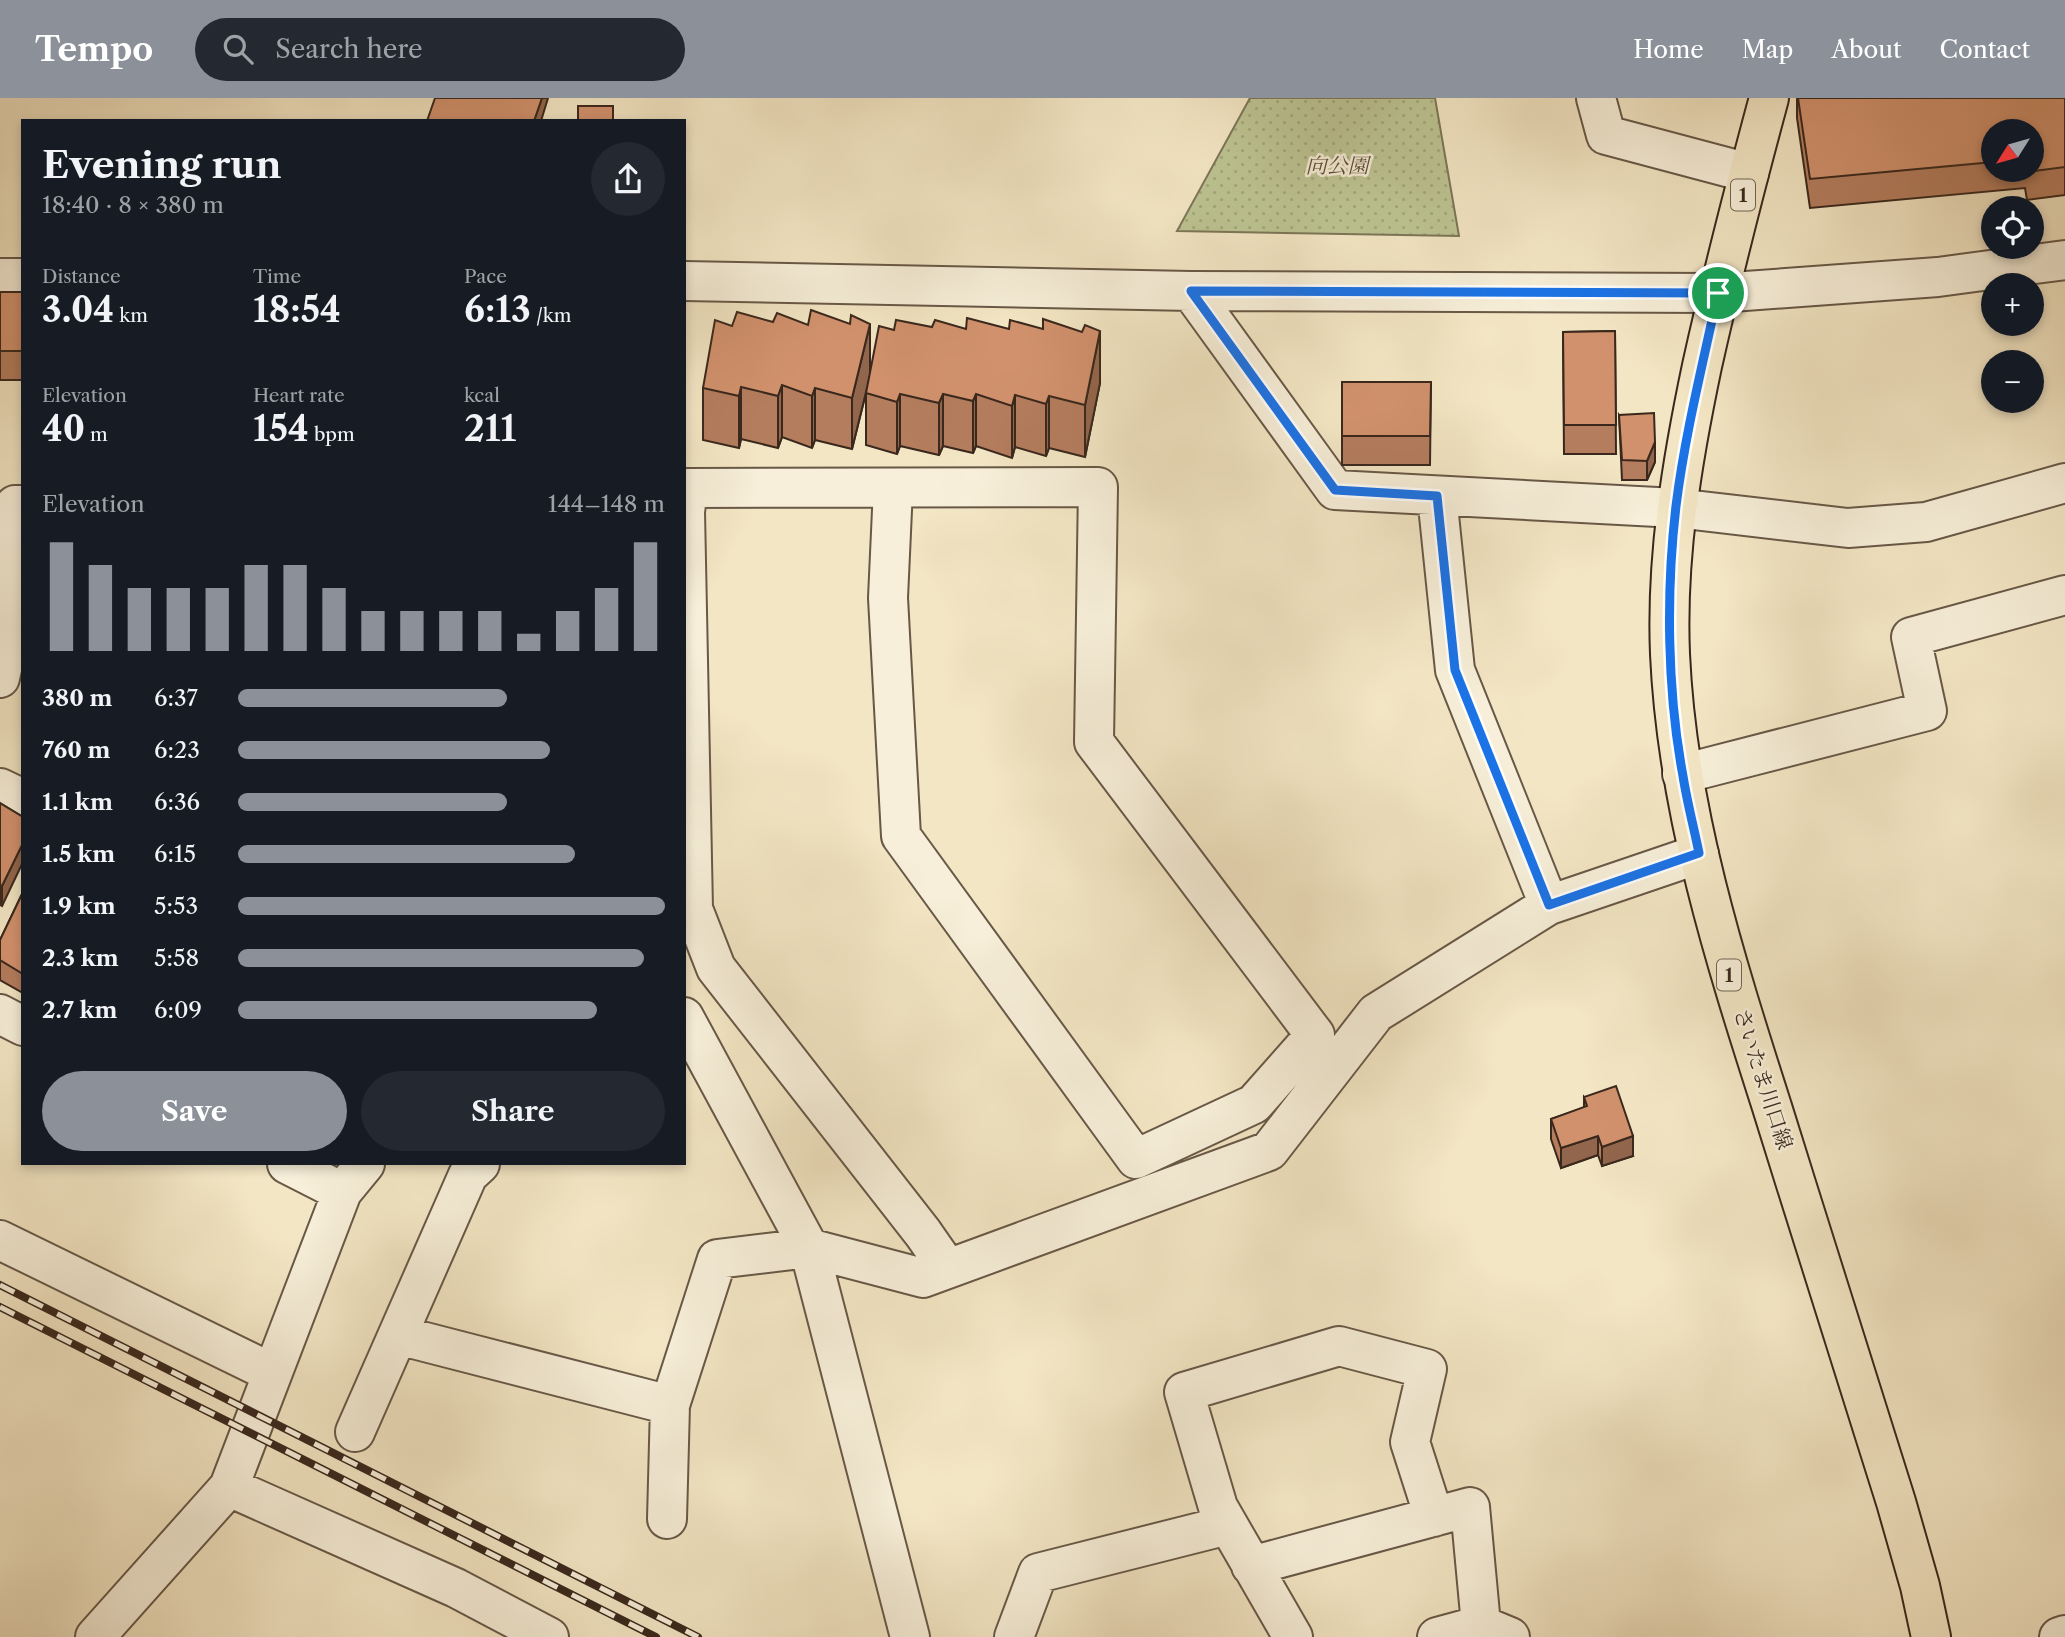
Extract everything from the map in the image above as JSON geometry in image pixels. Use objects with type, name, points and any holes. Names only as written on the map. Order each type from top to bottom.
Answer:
[{"type":"main road","name":"さいたま川口線","points":[[1769,98],[1718,293],[1683,457],[1676,508],[1670,653],[1682,774],[1723,956],[1896,1502],[1920,1586],[1931,1637]]},
{"type":"street","points":[[1596,98],[1606,135],[1749,173]]},
{"type":"street","points":[[686,281],[1191,291],[1718,293],[1938,276],[2065,260]]},
{"type":"street","points":[[0,278],[21,278]]},
{"type":"street","points":[[1191,291],[1335,490],[1676,508],[1848,528],[1926,522],[2065,483]]},
{"type":"street","points":[[686,504],[688,488],[1098,487],[1094,742],[1315,1035],[1254,1104],[1136,1159],[901,836],[888,598],[893,488]]},
{"type":"street","points":[[1437,496],[1455,670],[1549,905]]},
{"type":"street","points":[[0,678],[8,642],[15,505],[21,505]]},
{"type":"street","points":[[686,562],[693,909],[716,968],[915,1222],[948,1269]]},
{"type":"street","points":[[1682,774],[1927,711],[1911,637],[2065,595]]},
{"type":"street","points":[[0,788],[21,798]]},
{"type":"street","points":[[667,1520],[670,1405],[717,1259],[809,1248],[923,1278],[1269,1151],[1376,1013],[1549,905],[1699,853]]},
{"type":"street","points":[[0,1014],[21,1025]]},
{"type":"street","points":[[686,1021],[809,1248],[910,1637]]},
{"type":"street","points":[[94,1637],[229,1487],[272,1373],[353,1178],[292,1165]]},
{"type":"street","points":[[355,1432],[468,1175],[479,1165]]},
{"type":"street","points":[[0,1240],[272,1373]]},
{"type":"street","points":[[398,1335],[670,1405]]},
{"type":"street","points":[[1293,1637],[1218,1507],[1184,1392],[1339,1346],[1427,1369],[1410,1442],[1434,1517]]},
{"type":"street","points":[[229,1487],[456,1588],[549,1637]]},
{"type":"street","points":[[1251,1566],[1470,1507],[1495,1631],[1437,1637]]},
{"type":"street","points":[[1014,1637],[1038,1573],[1228,1525]]},
{"type":"street","points":[[2059,1637],[2065,1635]]},
{"type":"green space","name":"向公園","points":[[1250,98],[1435,98],[1459,236],[1177,231]]},
{"type":"building","points":[[435,98],[542,98],[535,119],[428,119]]},
{"type":"building","points":[[1798,98],[2065,98],[2065,167],[2044,170],[2044,119],[1981,119],[1981,163],[1810,179]]},
{"type":"building","points":[[578,106],[613,106],[613,119],[578,119]]},
{"type":"building","points":[[0,292],[21,292],[21,351],[0,351]]},
{"type":"building","points":[[811,310],[850,324],[851,315],[870,324],[852,398],[815,388],[812,396],[782,385],[778,396],[741,387],[739,396],[703,388],[715,320],[732,326],[737,312],[773,322],[777,313],[808,325]]},
{"type":"building","points":[[967,318],[1009,329],[1010,320],[1043,329],[1043,319],[1082,332],[1085,325],[1100,331],[1085,405],[1049,396],[1046,404],[1015,395],[1012,406],[976,394],[973,401],[943,394],[939,403],[900,394],[897,402],[866,393],[879,326],[894,330],[896,320],[932,327],[935,320],[966,329]]},
{"type":"building","points":[[1615,331],[1616,425],[1564,425],[1563,332]]},
{"type":"building","points":[[1342,382],[1431,382],[1430,436],[1342,436]]},
{"type":"building","points":[[1654,413],[1655,442],[1647,461],[1622,460],[1619,415]]},
{"type":"building","points":[[0,803],[21,816],[21,847],[2,886]]},
{"type":"building","points":[[21,896],[21,973],[0,960],[0,940]]},
{"type":"building","points":[[1616,1086],[1633,1136],[1602,1147],[1598,1136],[1561,1148],[1551,1119],[1587,1106],[1584,1097]]},
{"type":"railway","points":[[0,1285],[698,1637]]},
{"type":"railway","points":[[0,1307],[656,1637]]},
{"type":"route","points":[[1191,291],[1718,293],[1683,457],[1676,508],[1671,596],[1670,653],[1676,721],[1682,774],[1699,853],[1549,905],[1455,670],[1437,496],[1335,490],[1191,291]]}]
